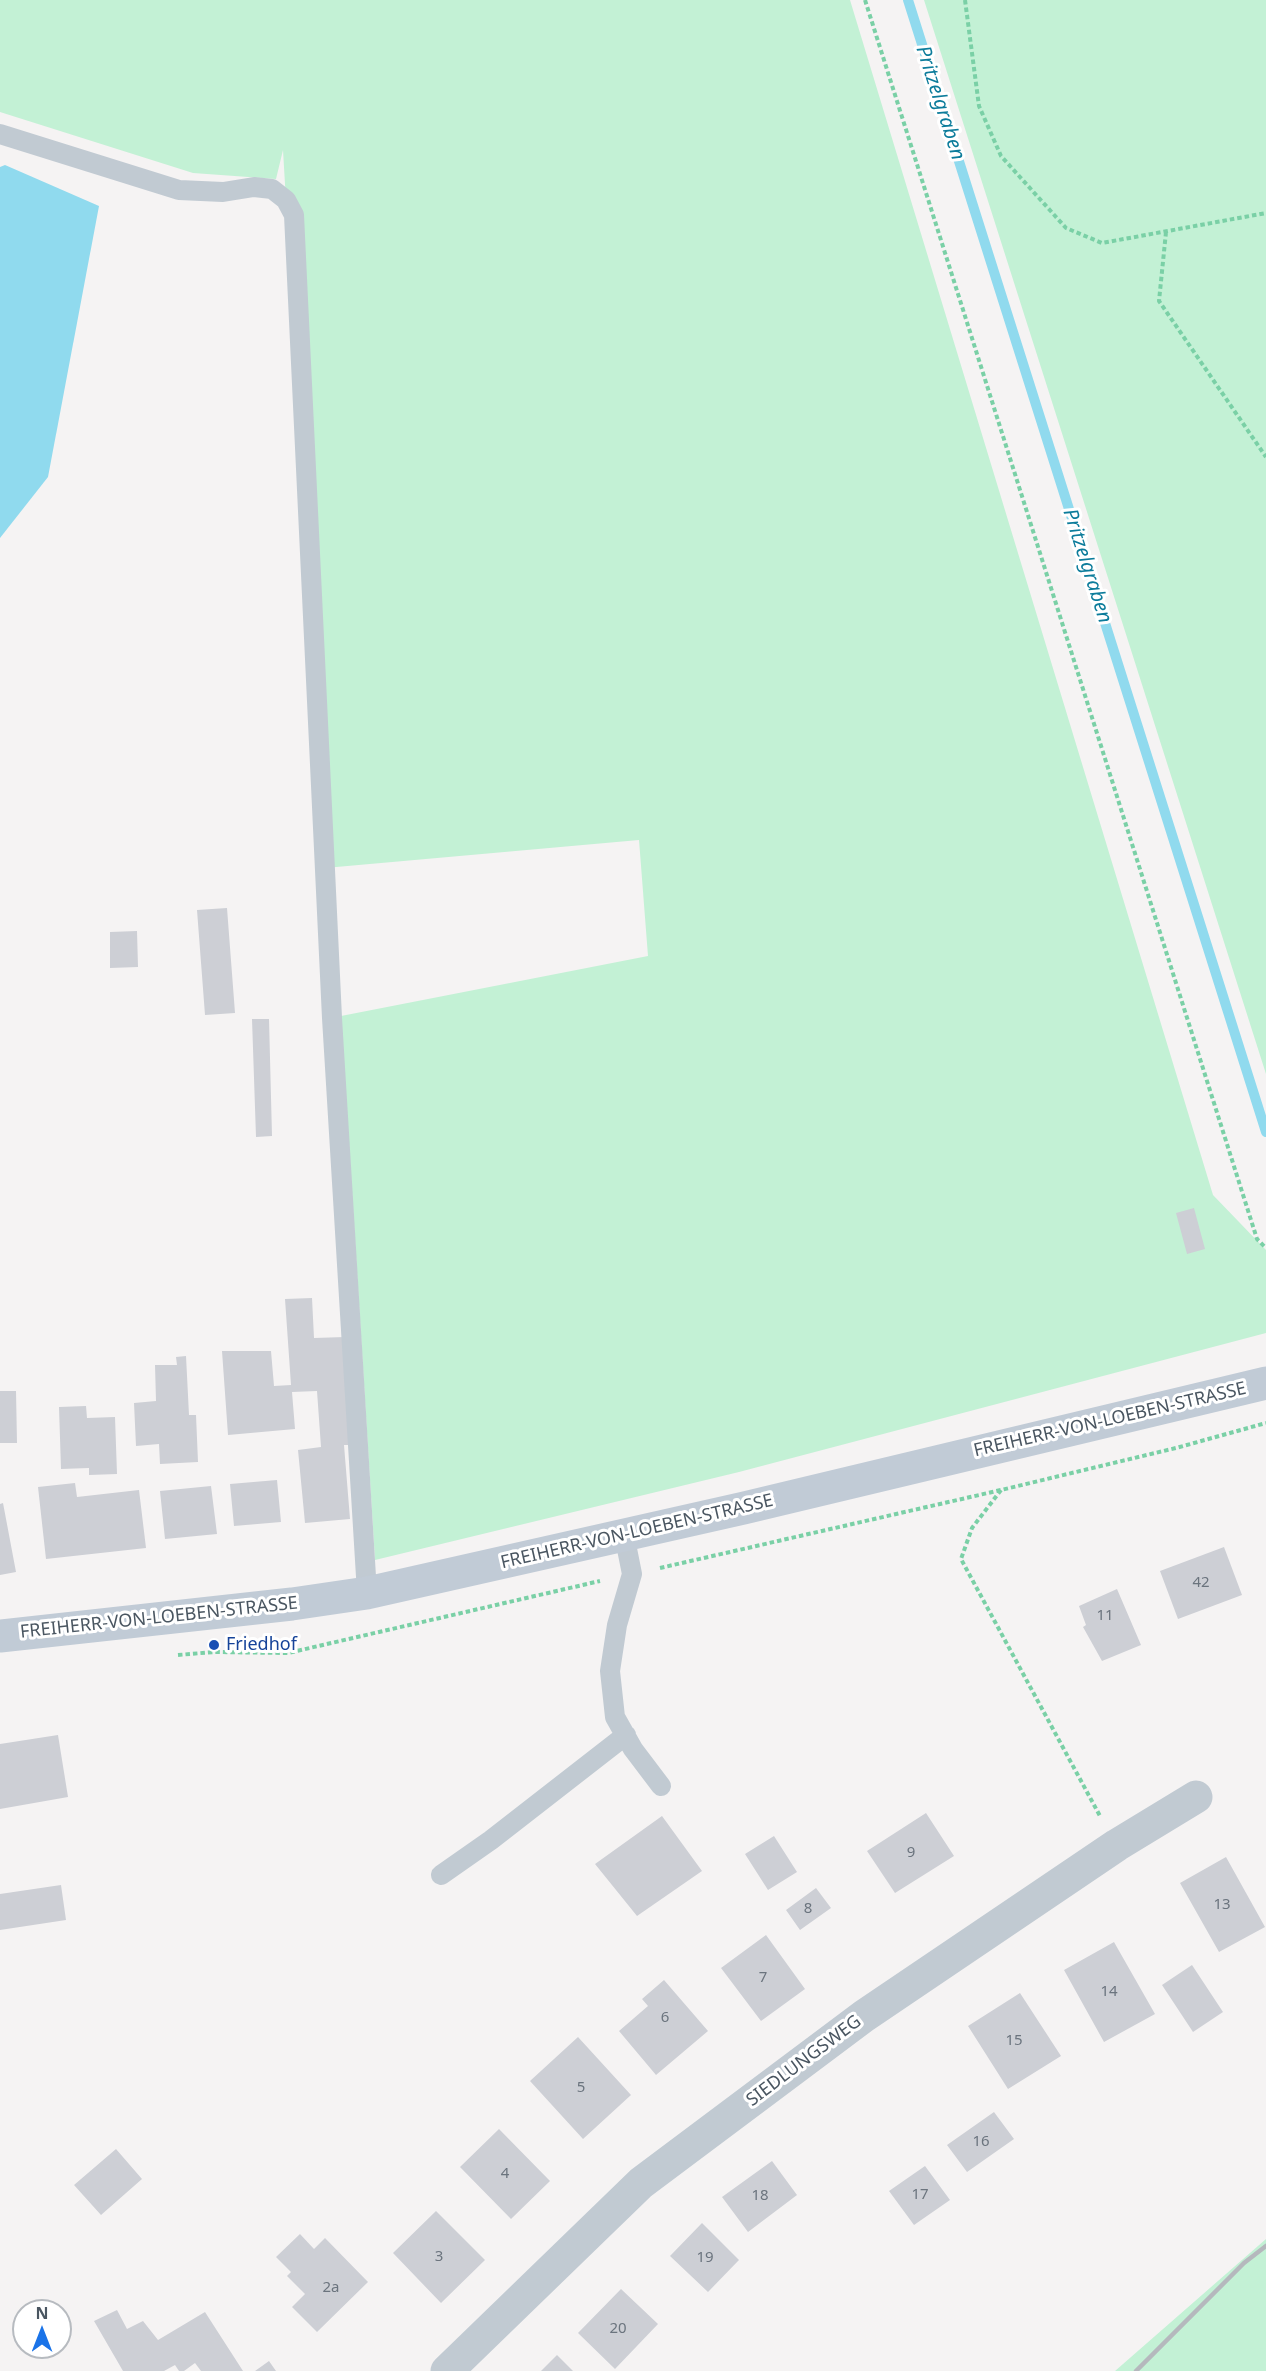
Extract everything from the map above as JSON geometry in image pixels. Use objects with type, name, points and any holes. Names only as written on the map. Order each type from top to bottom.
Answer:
[{"type":"main road","name":"FREIHERR-VON-LOEBEN-STRASSE","points":[[0,1636],[292,1604],[367,1593],[1266,1383]]},
{"type":"street","name":"SIEDLUNGSWEG","points":[[447,2371],[641,2183],[864,2016],[1118,1845],[1196,1797]]},
{"type":"lane","points":[[0,134],[179,190],[223,192],[254,187],[272,189],[286,200],[294,215],[332,1018],[367,1593]]},
{"type":"lane","points":[[624,1534],[632,1574],[616,1625],[610,1671],[615,1717],[662,1786]]},
{"type":"lane","points":[[441,1875],[492,1840],[626,1735]]},
{"type":"path","points":[[865,0],[1257,1239],[1266,1248]]},
{"type":"path","points":[[965,0],[979,106],[1001,156],[1066,228],[1102,243],[1266,213]]},
{"type":"path","points":[[1166,232],[1159,301],[1266,457]]},
{"type":"path","points":[[308,1648],[1001,1490],[1266,1424]]},
{"type":"path","points":[[1001,1490],[972,1528],[961,1559],[1078,1779],[1118,1845]]},
{"type":"green space","points":[[0,0],[850,0],[1213,1195],[1266,1250],[1266,1333],[739,1472],[375,1560],[341,1016],[648,956],[639,840],[325,868],[283,150],[276,179],[193,173],[0,112]]},
{"type":"green space","points":[[924,0],[1266,0],[1266,1074]]},
{"type":"green space","points":[[1266,2239],[1266,2371],[1115,2371]]},
{"type":"water","points":[[5,165],[99,206],[48,477],[0,538],[0,167]]},
{"type":"building","points":[[227,908],[235,1013],[205,1015],[197,910]]},
{"type":"building","points":[[137,931],[138,967],[110,968],[110,932]]},
{"type":"building","points":[[252,1019],[269,1019],[272,1136],[256,1137]]},
{"type":"building","points":[[1194,1208],[1205,1249],[1187,1254],[1176,1213]]},
{"type":"building","points":[[312,1298],[314,1338],[345,1337],[351,1445],[344,1445],[350,1519],[305,1523],[298,1450],[321,1447],[317,1391],[292,1392],[295,1429],[228,1435],[222,1351],[271,1351],[274,1386],[291,1385],[285,1299]]},
{"type":"building","points":[[186,1356],[189,1415],[196,1415],[198,1462],[160,1464],[159,1444],[136,1446],[134,1403],[156,1401],[155,1365],[177,1365],[176,1357]]},
{"type":"building","points":[[0,1391],[16,1391],[17,1443],[0,1443]]},
{"type":"building","points":[[86,1406],[87,1418],[115,1417],[117,1474],[89,1475],[89,1468],[61,1469],[59,1407]]},
{"type":"building","points":[[277,1480],[281,1522],[234,1526],[230,1484]]},
{"type":"building","points":[[75,1483],[77,1497],[139,1490],[146,1548],[46,1559],[38,1487]]},
{"type":"building","points":[[211,1486],[217,1534],[165,1539],[160,1491]]},
{"type":"building","points":[[3,1503],[16,1572],[0,1575],[0,1504]]},
{"type":"building","points":[[1224,1547],[1242,1595],[1178,1619],[1160,1571]]},
{"type":"building","points":[[1117,1589],[1141,1645],[1102,1661],[1083,1627],[1086,1625],[1079,1606]]},
{"type":"building","points":[[58,1735],[68,1797],[0,1809],[0,1744]]},
{"type":"building","points":[[926,1813],[954,1856],[895,1893],[867,1851]]},
{"type":"building","points":[[662,1816],[702,1871],[637,1916],[595,1864]]},
{"type":"building","points":[[774,1836],[797,1872],[768,1890],[745,1854]]},
{"type":"building","points":[[1226,1857],[1265,1927],[1219,1952],[1180,1883]]},
{"type":"building","points":[[61,1885],[66,1920],[0,1930],[0,1894]]},
{"type":"building","points":[[816,1888],[831,1908],[800,1930],[786,1910]]},
{"type":"building","points":[[766,1935],[805,1989],[761,2021],[721,1968]]},
{"type":"building","points":[[1114,1942],[1155,2014],[1104,2042],[1064,1970]]},
{"type":"building","points":[[1192,1965],[1223,2012],[1193,2032],[1162,1985]]},
{"type":"building","points":[[664,1980],[708,2031],[656,2075],[619,2031],[648,2006],[642,1999]]},
{"type":"building","points":[[1020,1993],[1061,2056],[1008,2089],[968,2026]]},
{"type":"building","points":[[578,2037],[631,2095],[583,2139],[530,2081]]},
{"type":"building","points":[[994,2112],[1014,2139],[967,2172],[947,2145]]},
{"type":"building","points":[[499,2129],[550,2181],[511,2219],[460,2167]]},
{"type":"building","points":[[116,2149],[142,2179],[101,2215],[74,2185]]},
{"type":"building","points":[[772,2161],[797,2195],[748,2232],[722,2197]]},
{"type":"building","points":[[925,2166],[950,2200],[914,2225],[889,2191]]},
{"type":"building","points":[[436,2211],[485,2260],[441,2303],[393,2253]]},
{"type":"building","points":[[702,2223],[739,2260],[708,2292],[670,2256]]},
{"type":"building","points":[[300,2234],[314,2249],[325,2238],[368,2282],[317,2332],[292,2307],[305,2294],[287,2276],[291,2272],[276,2257]]},
{"type":"building","points":[[621,2289],[658,2324],[615,2369],[578,2333]]},
{"type":"building","points":[[117,2310],[127,2329],[143,2321],[158,2340],[205,2312],[243,2371],[201,2371],[195,2363],[184,2371],[179,2371],[175,2365],[164,2371],[123,2371],[94,2321]]},
{"type":"building","points":[[557,2355],[573,2371],[541,2371]]},
{"type":"building","points":[[269,2361],[276,2371],[255,2371]]},
{"type":"waterway","name":"Pritzelgraben","points":[[908,0],[1266,1132]]},
{"type":"railway","points":[[1136,2371],[1244,2263],[1266,2246]]},
{"type":"place","name":"Friedhof","points":[[214,1645]]}]
